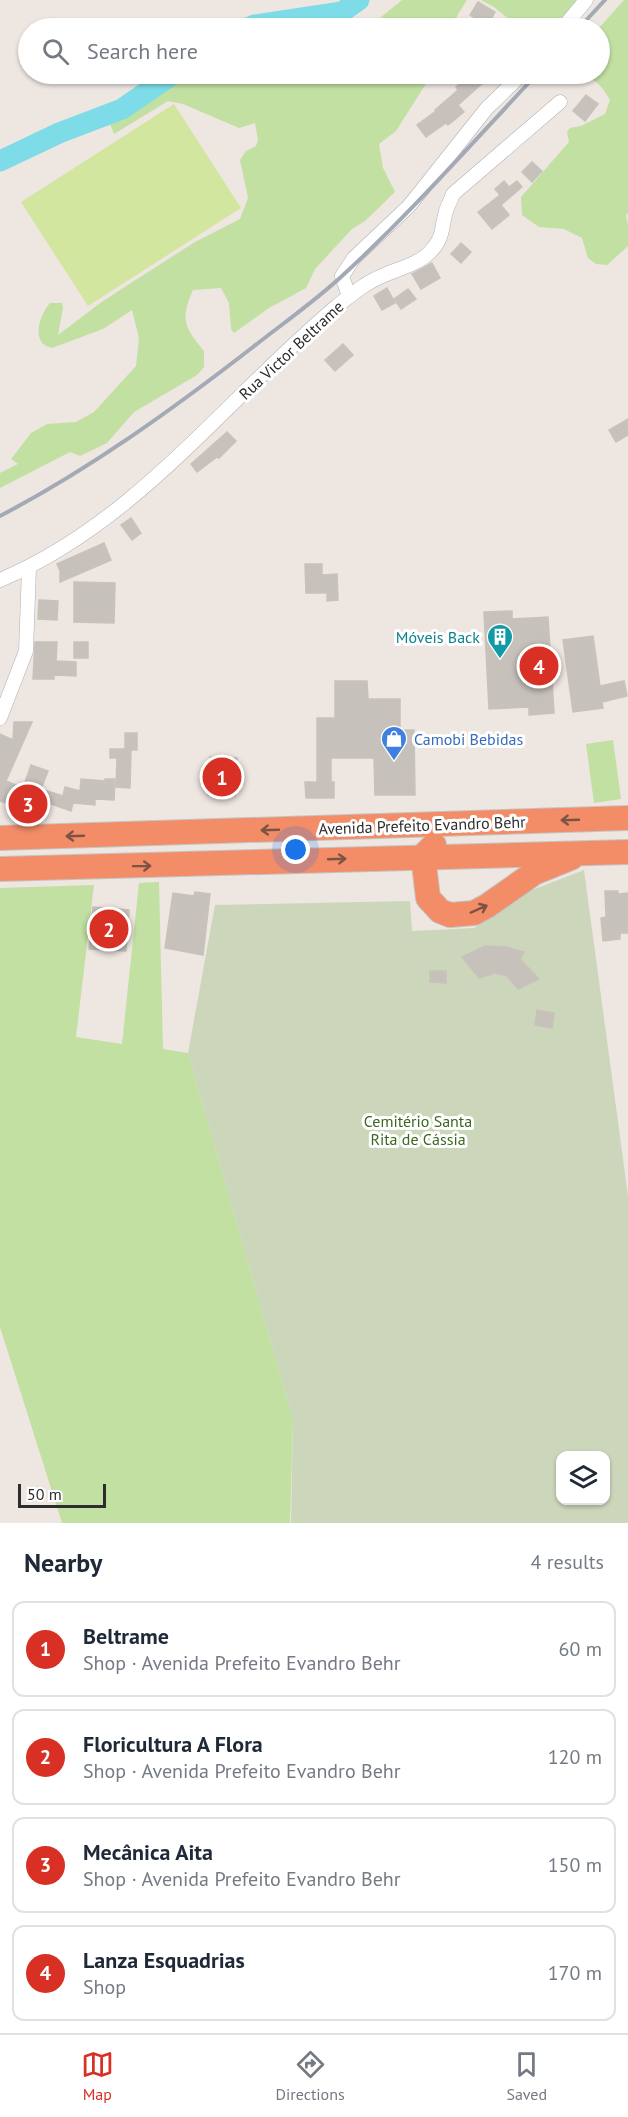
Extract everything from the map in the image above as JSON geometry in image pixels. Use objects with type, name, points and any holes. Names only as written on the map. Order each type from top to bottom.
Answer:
[{"type":"highway","name":"Avenida Prefeito Evandro Behr","points":[[0,838],[628,819]]},
{"type":"highway","points":[[585,852],[534,873],[474,913],[450,915],[440,911],[428,898],[423,856],[440,841],[628,838]]},
{"type":"highway","name":"Avenida Prefeito Evandro Behr","points":[[0,869],[628,852]]},
{"type":"street","points":[[571,18],[586,0]]},
{"type":"street","name":"Rua Victor Beltrame","points":[[0,580],[29,568],[103,520],[161,472],[318,322],[349,296],[342,276],[354,258],[409,206],[474,123],[512,84]]},
{"type":"street","points":[[349,296],[379,277],[429,254],[443,234],[446,211],[453,194],[560,102]]},
{"type":"street","points":[[0,718],[26,651],[29,568]]},
{"type":"green space","points":[[402,0],[467,0],[456,18],[380,18]]},
{"type":"green space","points":[[481,0],[577,0],[562,18],[508,18]]},
{"type":"green space","points":[[624,0],[628,0],[628,212],[626,216],[628,246],[607,265],[596,264],[588,258],[582,238],[564,229],[539,227],[522,215],[521,197],[569,142],[567,132],[570,128],[581,126],[605,114],[610,100],[598,84],[610,84],[610,18],[608,18]]},
{"type":"green space","points":[[176,84],[426,84],[396,131],[379,144],[383,168],[395,192],[365,221],[352,229],[315,269],[306,288],[269,308],[234,333],[231,329],[229,303],[221,288],[193,290],[185,316],[188,329],[204,351],[204,367],[197,375],[134,412],[107,443],[80,456],[70,452],[0,488],[0,473],[18,464],[11,459],[31,433],[47,424],[76,422],[94,412],[136,366],[139,338],[132,310],[103,329],[52,348],[43,344],[39,334],[42,317],[50,303],[62,303],[58,335],[103,301],[195,242],[240,219],[248,198],[240,160],[246,151],[256,146],[258,140],[255,123],[239,128],[183,104],[168,101],[114,134],[110,124],[135,112],[157,94]]},
{"type":"green space","points":[[174,104],[241,208],[88,306],[21,202]]},
{"type":"green space","points":[[613,740],[621,799],[594,803],[586,744]]},
{"type":"green space","name":"Cemitério Santa Rita de Cássia","points":[[584,870],[628,1196],[628,1523],[291,1523],[293,1419],[188,1053],[215,905],[410,901],[412,931],[474,928],[527,892]]},
{"type":"green space","points":[[159,882],[163,1049],[188,1053],[293,1419],[290,1523],[62,1523],[0,1327],[0,888],[94,885],[76,1037],[122,1044],[139,883]]},
{"type":"building","points":[[478,2],[495,12],[492,18],[475,18],[470,15]]},
{"type":"building","points":[[459,84],[482,84],[458,105],[464,112],[448,125],[446,123],[426,137],[417,125],[458,90],[456,87]]},
{"type":"building","points":[[586,95],[598,104],[585,121],[573,111]]},
{"type":"building","points":[[532,162],[542,171],[532,182],[522,172]]},
{"type":"building","points":[[504,181],[509,187],[517,181],[522,187],[501,205],[509,215],[492,229],[478,212],[500,195],[495,189]]},
{"type":"building","points":[[461,243],[471,252],[461,263],[451,254]]},
{"type":"building","points":[[432,263],[440,278],[421,289],[412,274]]},
{"type":"building","points":[[387,288],[395,303],[382,310],[374,296]]},
{"type":"building","points":[[408,289],[416,299],[401,309],[394,299]]},
{"type":"building","points":[[343,344],[353,355],[335,371],[325,360]]},
{"type":"building","points":[[628,419],[628,435],[616,442],[609,430]]},
{"type":"building","points":[[227,432],[236,441],[219,458],[217,457],[197,472],[191,464]]},
{"type":"building","points":[[131,518],[141,533],[132,540],[121,525]]},
{"type":"building","points":[[104,543],[111,560],[60,582],[60,571],[57,564]]},
{"type":"building","points":[[305,564],[322,564],[322,575],[337,574],[338,600],[327,601],[327,593],[306,593]]},
{"type":"building","points":[[74,582],[115,583],[114,623],[74,622]]},
{"type":"building","points":[[39,600],[58,601],[57,620],[38,619]]},
{"type":"building","points":[[512,611],[512,619],[548,617],[554,713],[529,715],[529,707],[489,709],[484,612]]},
{"type":"building","points":[[593,636],[600,686],[624,681],[627,696],[602,702],[603,708],[573,712],[563,640]]},
{"type":"building","points":[[35,642],[57,642],[56,661],[76,662],[76,676],[54,675],[54,679],[33,679]]},
{"type":"building","points":[[74,642],[88,642],[88,658],[74,658]]},
{"type":"building","points":[[335,681],[367,681],[368,699],[400,699],[400,730],[414,730],[415,795],[375,795],[374,758],[331,758],[334,798],[306,798],[305,782],[317,782],[317,718],[335,718]]},
{"type":"building","points":[[14,722],[32,722],[6,781],[23,788],[31,765],[48,771],[41,789],[63,796],[65,787],[80,791],[81,779],[105,781],[105,779],[115,779],[114,800],[95,799],[95,805],[73,803],[71,811],[37,799],[35,805],[17,798],[13,806],[0,801],[0,734],[13,740]]},
{"type":"building","points":[[125,733],[137,733],[137,750],[131,750],[130,788],[116,787],[117,758],[110,758],[110,749],[125,749]]},
{"type":"building","points":[[210,757],[237,758],[235,796],[208,795]]},
{"type":"building","points":[[605,891],[618,891],[618,894],[628,893],[628,933],[620,933],[620,939],[603,941],[601,918],[606,917]]},
{"type":"building","points":[[195,892],[210,894],[203,955],[165,948],[173,893],[194,896]]},
{"type":"building","points":[[93,907],[129,910],[126,951],[89,949]]},
{"type":"building","points":[[485,946],[506,947],[524,952],[520,959],[539,979],[518,989],[507,976],[495,973],[479,978],[462,957]]},
{"type":"building","points":[[430,971],[446,971],[446,983],[430,982]]},
{"type":"building","points":[[537,1010],[554,1013],[552,1028],[535,1025]]},
{"type":"waterway","points":[[302,18],[342,12],[359,0]]},
{"type":"waterway","points":[[0,161],[59,133],[122,109],[158,84]]},
{"type":"railway","points":[[588,18],[605,0]]},
{"type":"railway","points":[[0,516],[99,458],[130,437],[192,393],[320,295],[393,227],[528,84]]},
{"type":"place","name":"Móveis Back","points":[[500,660]]},
{"type":"place","name":"Lanza Esquadrias","points":[[539,666]]},
{"type":"place","name":"Camobi Bebidas","points":[[394,762]]},
{"type":"place","name":"Beltrame","points":[[222,777]]},
{"type":"place","name":"Mecânica Aita","points":[[28,804]]},
{"type":"place","name":"Floricultura A Flora","points":[[109,929]]}]
